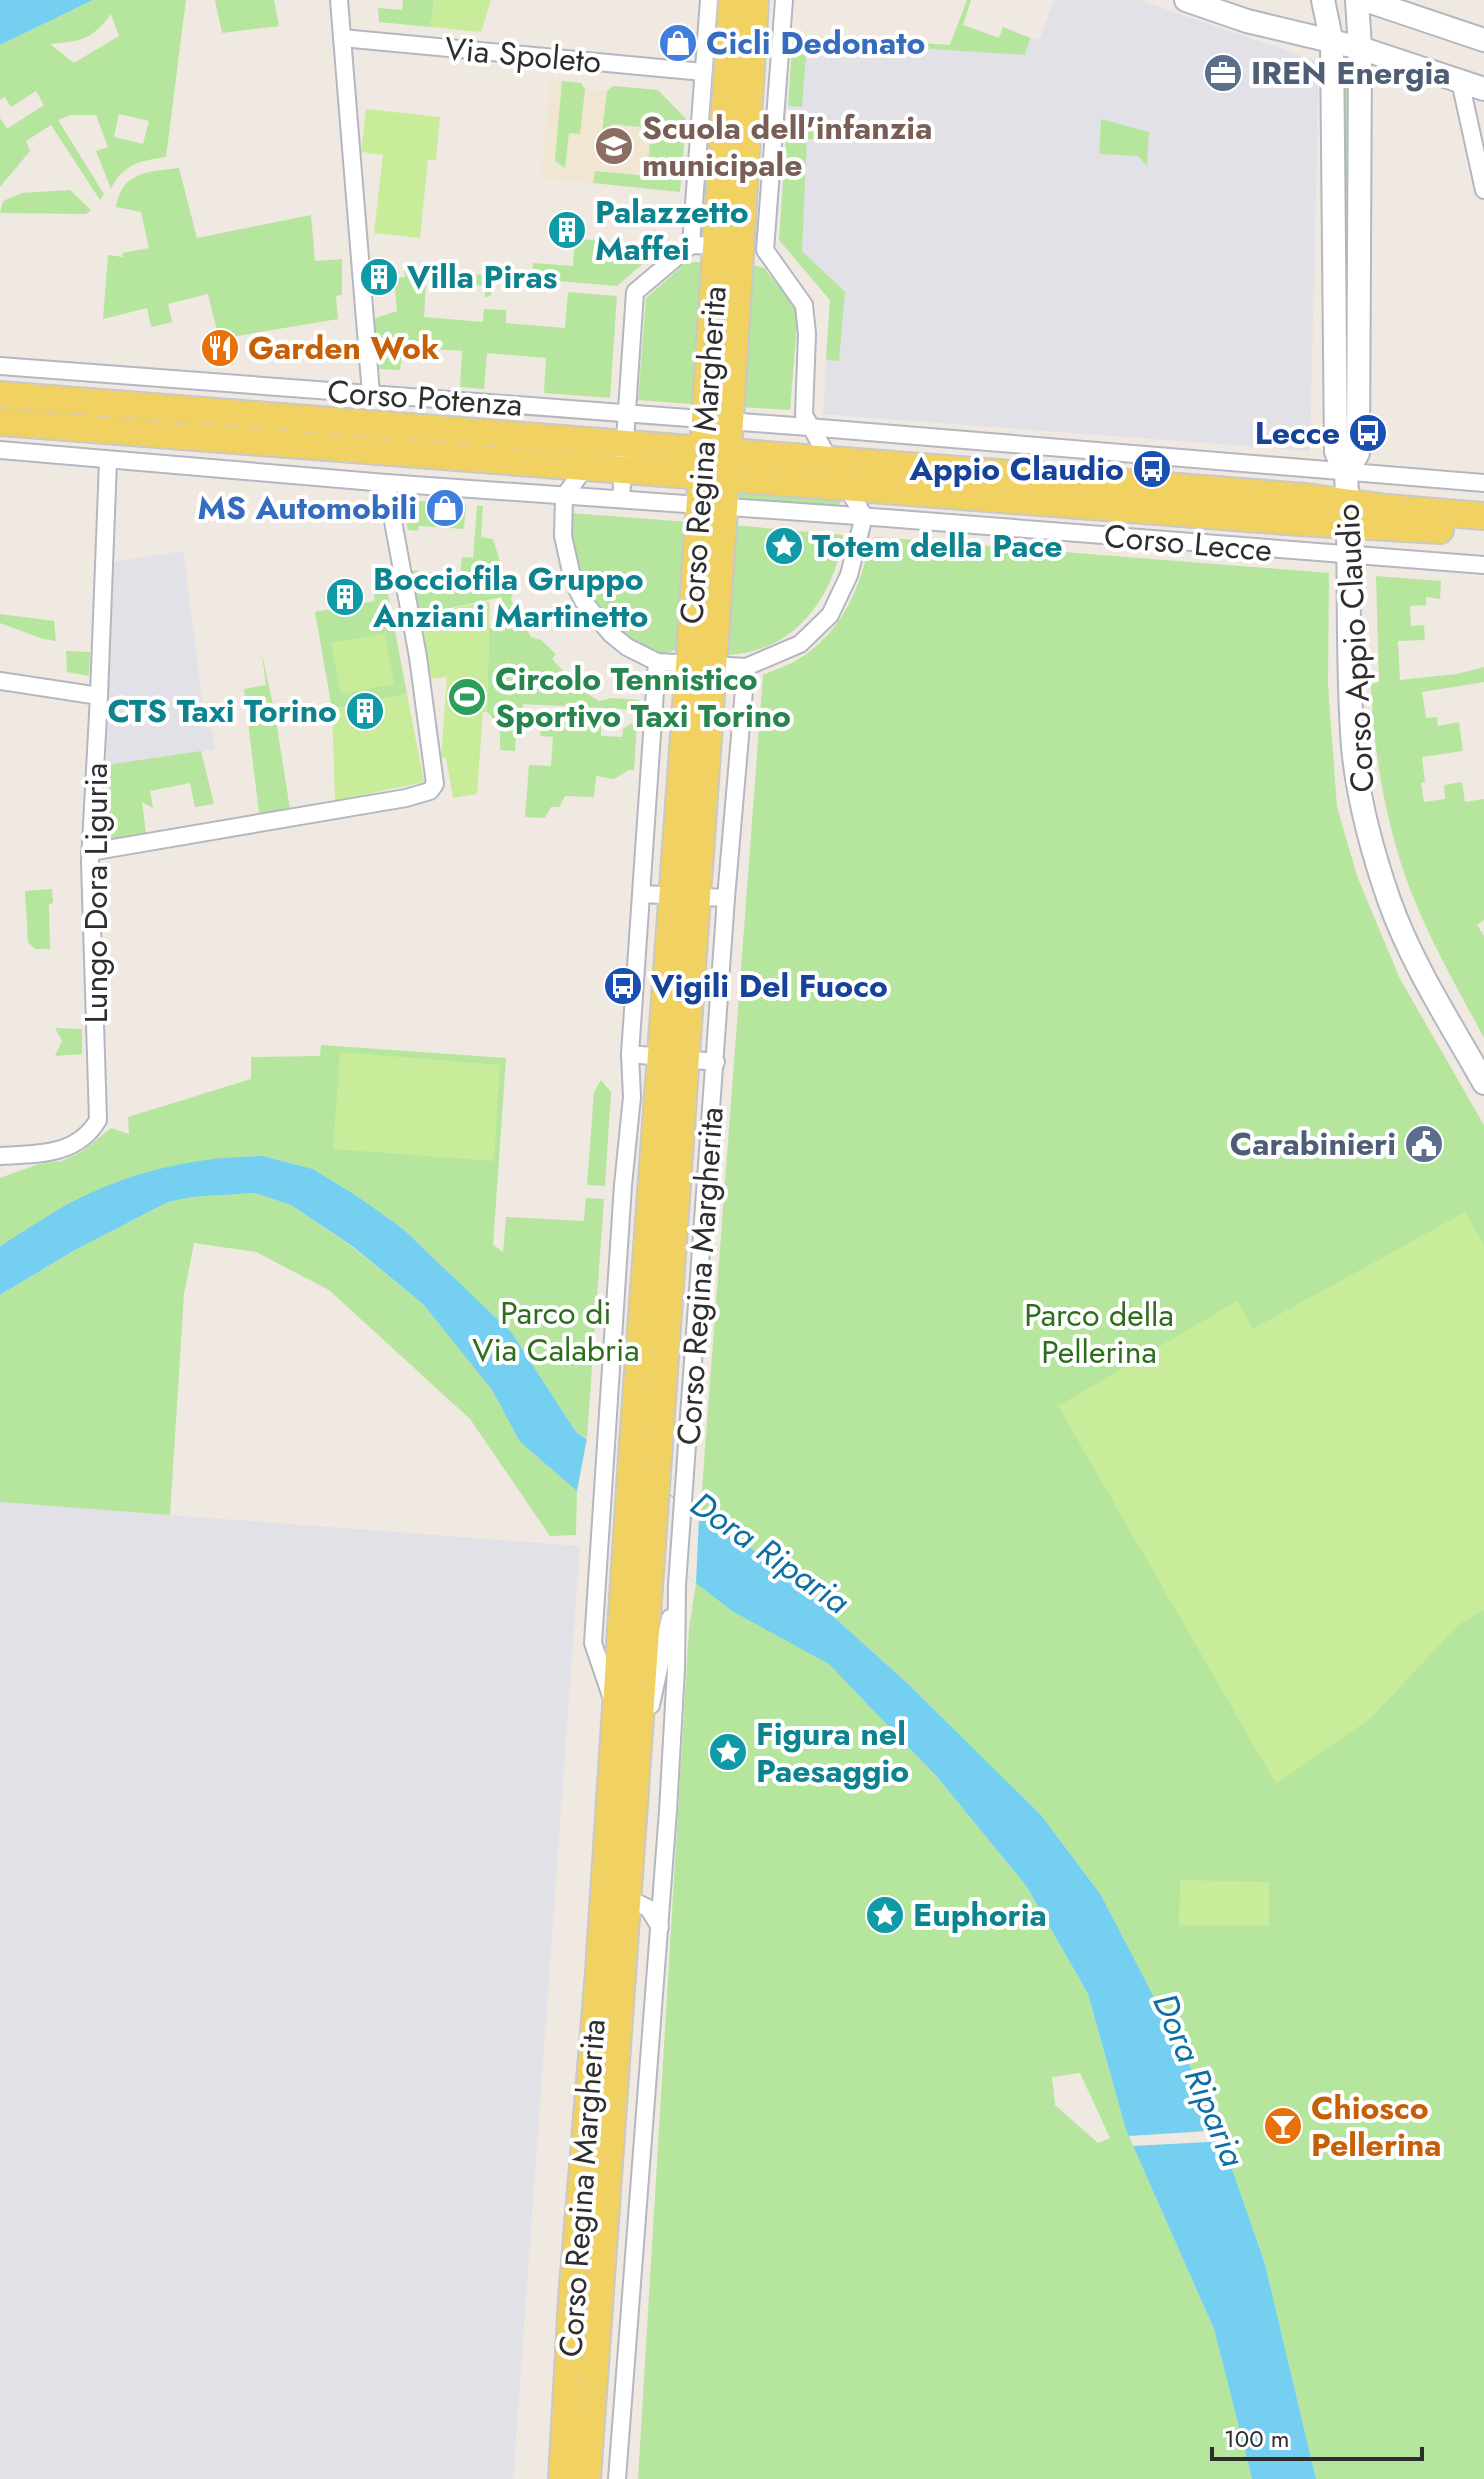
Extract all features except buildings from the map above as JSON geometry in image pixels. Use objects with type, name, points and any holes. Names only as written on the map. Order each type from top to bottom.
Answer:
[{"type":"main road","name":"Corso Regina Margherita","points":[[587,2479],[614,1896],[615,1709],[627,1556],[645,1446],[716,451],[728,247],[732,0]]},
{"type":"main road","name":"Corso Regina Margherita","points":[[728,247],[755,0]]},
{"type":"main road","name":"Corso Potenza","points":[[0,395],[716,451]]},
{"type":"main road","name":"Corso Potenza","points":[[0,422],[714,478]]},
{"type":"main road","name":"Corso Lecce","points":[[716,451],[1348,513],[1484,533]]},
{"type":"main road","name":"Corso Lecce","points":[[714,478],[1348,513],[1484,516]]},
{"type":"main road","name":"Corso Regina Margherita","points":[[562,2479],[572,2298],[599,1972],[634,1779],[651,1569],[645,1446]]},
{"type":"street","points":[[339,0],[371,394]]},
{"type":"street","name":"Corso Regina Margherita","points":[[564,496],[563,536],[567,561],[583,601],[611,634],[627,647],[657,662],[746,667],[800,644],[830,615],[849,575],[864,516],[808,427],[804,415],[807,334],[804,305],[728,247],[703,72],[709,0]]},
{"type":"street","name":"Corso Regina Margherita","points":[[728,247],[784,0]]},
{"type":"street","points":[[1186,0],[1247,21],[1360,48],[1484,89]]},
{"type":"street","name":"Corso Appio Claudio","points":[[1323,0],[1332,43],[1336,452],[1346,473],[1353,748],[1367,828],[1390,904],[1406,941],[1484,1083]]},
{"type":"street","name":"Corso Appio Claudio","points":[[1346,473],[1358,453],[1360,48],[1357,0]]},
{"type":"street","points":[[1365,0],[1484,40]]},
{"type":"street","name":"Via Spoleto","points":[[342,38],[703,72]]},
{"type":"street","points":[[1460,81],[1484,190]]},
{"type":"street","name":"Corso Regina Margherita","points":[[621,499],[623,471],[615,443],[626,414],[635,292],[728,247]]},
{"type":"street","name":"Corso Potenza","points":[[0,366],[718,421]]},
{"type":"street","points":[[718,421],[1484,483]]},
{"type":"street","points":[[564,496],[585,468],[615,443]]},
{"type":"street","points":[[0,450],[386,483],[712,506]]},
{"type":"street","name":"Lungo Dora Liguria","points":[[0,1156],[52,1152],[75,1144],[91,1132],[98,1120],[90,852],[108,461]]},
{"type":"street","points":[[90,852],[406,798],[430,791],[435,784],[418,657],[386,483]]},
{"type":"street","name":"Corso Lecce","points":[[712,506],[1484,565]]},
{"type":"street","name":"Corso Regina Margherita","points":[[615,1709],[593,1643],[632,1097],[630,1054],[657,662]]},
{"type":"street","name":"Corso Regina Margherita","points":[[617,2479],[660,1927],[675,1684],[677,1585],[726,898],[746,667]]},
{"type":"street","points":[[0,681],[99,696]]},
{"type":"street","points":[[641,894],[726,898]]},
{"type":"street","name":"Corso Regina Margherita","points":[[630,1054],[716,1062]]},
{"type":"street","name":"Corso Regina Margherita","points":[[634,1779],[677,1585]]},
{"type":"street","points":[[614,1896],[648,1908],[660,1927]]},
{"type":"shaded area","name":"IREN Energia","points":[[1054,0],[1139,0],[1319,62],[1310,451],[823,414],[830,300],[779,240],[793,35],[950,45],[956,28],[1008,47],[1014,32],[1039,40]]},
{"type":"shaded area","name":"Scuola dell'infanzia municipale","points":[[550,80],[581,83],[586,89],[607,91],[613,86],[658,90],[686,119],[680,192],[541,178]]},
{"type":"shaded area","points":[[183,551],[206,729],[212,729],[215,749],[106,765],[112,562]]},
{"type":"shaded area","points":[[0,1502],[580,1546],[513,2479],[0,2479]]},
{"type":"green space","points":[[93,0],[186,0],[166,157],[133,165],[121,174],[111,189],[96,151],[108,147],[96,115],[71,115],[58,120],[104,194],[100,200],[51,125],[26,141],[30,151],[0,187],[0,118],[7,129],[44,105],[36,91],[11,107],[5,97],[0,100],[0,45]],"holes":[[[111,14],[119,36],[74,63],[50,44],[85,38]],[[119,114],[149,121],[143,144],[114,137]]]},
{"type":"green space","points":[[215,0],[274,0],[279,26],[222,33]]},
{"type":"green space","points":[[403,0],[434,0],[431,27],[379,22],[378,8],[402,10]]},
{"type":"green space","points":[[434,0],[491,0],[481,32],[431,27]]},
{"type":"green space","points":[[967,0],[971,0],[963,25],[999,38],[1003,27],[1030,38],[1025,55],[807,41],[802,107],[788,106],[793,35],[950,45]]},
{"type":"green space","points":[[1340,54],[1352,54],[1352,462],[1347,462],[1347,367],[1340,352]]},
{"type":"green space","points":[[562,81],[581,83],[585,89],[580,134],[569,133],[565,168],[555,161]]},
{"type":"green space","points":[[613,86],[658,90],[686,119],[680,192],[593,183],[595,171],[647,176],[651,128],[611,124],[610,132],[602,132],[607,91]]},
{"type":"green space","points":[[366,109],[440,117],[436,160],[428,160],[420,238],[374,233],[383,155],[361,152]]},
{"type":"green space","points":[[1101,119],[1149,132],[1147,166],[1138,156],[1099,154]]},
{"type":"green space","points":[[787,126],[823,127],[822,139],[807,139],[802,251],[845,292],[839,361],[826,360],[830,300],[779,240]]},
{"type":"green space","points":[[179,168],[197,238],[311,215],[315,261],[342,259],[342,295],[336,296],[338,319],[219,339],[208,294],[168,304],[172,322],[151,327],[147,308],[103,319],[108,255],[123,257],[122,253],[149,248],[141,212],[116,207],[119,195],[130,180],[138,176]]},
{"type":"green space","points":[[70,190],[91,210],[86,214],[0,213],[3,201],[22,193]]},
{"type":"green space","points":[[575,238],[652,248],[655,253],[617,286],[532,279],[533,263],[573,266]]},
{"type":"green space","points":[[687,262],[702,262],[704,266],[696,400],[692,404],[638,400],[646,298]]},
{"type":"green space","points":[[753,265],[764,268],[798,311],[790,410],[741,407],[750,271]]},
{"type":"green space","points":[[404,268],[494,276],[491,295],[485,298],[485,286],[426,282],[424,317],[483,322],[484,309],[506,310],[506,323],[565,328],[568,292],[617,296],[610,398],[544,393],[546,358],[487,353],[484,389],[460,387],[462,351],[403,347],[400,370],[377,369],[373,319],[397,311],[394,278],[405,277]]},
{"type":"green space","points":[[741,491],[838,499],[841,502],[837,507],[739,499],[737,496]]},
{"type":"green space","points":[[400,500],[466,505],[464,529],[419,526],[418,531],[408,530],[406,520],[399,515],[397,506]]},
{"type":"green space","points":[[477,506],[483,506],[481,537],[493,539],[510,593],[513,593],[511,600],[531,637],[541,640],[556,654],[552,659],[580,689],[599,701],[612,698],[639,700],[638,710],[523,704],[521,734],[516,734],[515,751],[500,750],[500,726],[487,712],[489,628],[501,629],[502,597],[418,615],[410,570],[460,575],[462,557],[473,558]]},
{"type":"green space","points":[[571,513],[688,522],[680,646],[667,653],[653,652],[638,645],[597,607],[576,564]]},
{"type":"green space","points":[[733,525],[843,535],[831,579],[808,617],[773,644],[728,655],[725,652]]},
{"type":"green space","name":"Parco della Pellerina","points":[[876,537],[1329,573],[1328,685],[1337,807],[1357,876],[1400,979],[1484,1125],[1484,2479],[1316,2479],[1265,2264],[1210,2105],[1101,1895],[1041,1815],[905,1681],[775,1564],[700,1516],[763,675],[793,662],[826,637],[855,592],[870,540]]},
{"type":"green space","points":[[1376,576],[1441,581],[1440,599],[1426,597],[1426,605],[1410,606],[1411,626],[1424,625],[1425,640],[1398,641],[1400,680],[1457,674],[1484,667],[1484,682],[1422,692],[1426,718],[1437,717],[1438,726],[1459,722],[1463,751],[1422,757],[1425,782],[1421,783],[1424,802],[1445,799],[1444,785],[1462,782],[1465,802],[1484,799],[1484,920],[1477,925],[1484,936],[1484,1038],[1418,908],[1388,814],[1378,762],[1371,684],[1379,682]]},
{"type":"green space","points":[[385,579],[407,694],[332,709],[315,612],[375,601],[372,582]]},
{"type":"green space","name":"Circolo Tennistico Sportivo Taxi Torino","points":[[490,601],[487,712],[483,712],[477,794],[453,798],[446,758],[441,758],[447,677],[430,679],[418,615]]},
{"type":"green space","points":[[0,614],[54,621],[56,641],[0,623]]},
{"type":"green space","points":[[385,633],[394,684],[341,694],[331,643]]},
{"type":"green space","points":[[66,651],[90,652],[89,676],[67,672]]},
{"type":"green space","points":[[262,654],[290,809],[259,813],[244,689],[266,685]]},
{"type":"green space","name":"Circolo Tennistico Sportivo Taxi Torino","points":[[407,694],[424,782],[335,801],[332,709]]},
{"type":"green space","points":[[549,718],[601,723],[601,736],[622,737],[623,729],[637,724],[634,770],[614,779],[596,776],[594,797],[565,796],[559,807],[551,807],[545,818],[525,817],[529,765],[551,766],[553,737],[540,736],[541,725]]},
{"type":"green space","points":[[201,751],[214,804],[195,807],[190,783],[150,791],[153,808],[142,802],[146,833],[103,840],[106,765]]},
{"type":"green space","points":[[52,889],[53,903],[49,904],[50,949],[35,949],[28,942],[25,891]]},
{"type":"green space","points":[[55,1028],[82,1029],[82,1054],[55,1056],[62,1041]]},
{"type":"green space","name":"Parco di Via Calabria","points":[[321,1045],[506,1058],[493,1245],[503,1252],[506,1217],[584,1221],[586,1198],[604,1199],[587,1438],[576,1432],[512,1333],[402,1228],[313,1169],[263,1156],[236,1157],[66,1206],[0,1246],[0,1178],[39,1164],[62,1161],[83,1151],[111,1128],[129,1134],[128,1117],[251,1079],[251,1057],[320,1056]]},
{"type":"green space","points":[[340,1052],[500,1065],[494,1161],[333,1149]]},
{"type":"green space","points":[[601,1080],[611,1092],[605,1186],[587,1185],[594,1092]]},
{"type":"green space","points":[[255,1193],[291,1205],[351,1246],[423,1304],[492,1390],[520,1442],[577,1491],[576,1535],[550,1536],[470,1419],[329,1290],[256,1252],[194,1243],[184,1294],[170,1515],[0,1502],[0,1295],[75,1250],[168,1202],[192,1197]]},
{"type":"green space","points":[[1465,1212],[1484,1244],[1484,1610],[1459,1624],[1371,1718],[1276,1784],[1058,1406],[1237,1301],[1253,1329]]},
{"type":"green space","points":[[696,1583],[732,1611],[829,1663],[938,1778],[1027,1887],[1088,1994],[1126,2130],[1214,2329],[1252,2479],[638,2479],[689,1629]],"holes":[[[1080,2073],[1110,2138],[1098,2143],[1055,2105],[1052,2077]]]},
{"type":"green space","points":[[1180,1880],[1269,1882],[1269,1926],[1179,1925]]},
{"type":"water","points":[[0,0],[93,0],[0,45]]},
{"type":"water","points":[[263,1156],[313,1169],[402,1228],[512,1333],[576,1432],[775,1564],[905,1681],[1041,1815],[1101,1895],[1210,2105],[1265,2264],[1316,2479],[1252,2479],[1214,2329],[1126,2130],[1088,1994],[1027,1887],[938,1778],[829,1664],[732,1611],[577,1491],[520,1442],[492,1390],[423,1304],[352,1246],[291,1205],[255,1193],[192,1197],[168,1202],[75,1250],[0,1295],[0,1246],[68,1204],[115,1183],[162,1168],[212,1159]]},
{"type":"pier","points":[[587,1438],[699,1516],[696,1583],[577,1491]]},
{"type":"pier","points":[[1223,2130],[1227,2141],[1133,2146],[1129,2136]]},
{"type":"place","name":"Cicli Dedonato","points":[[678,43]]},
{"type":"place","name":"IREN Energia","points":[[1223,73]]},
{"type":"place","name":"Scuola dell'infanzia municipale","points":[[614,146]]},
{"type":"place","name":"Palazzetto Maffei","points":[[567,230]]},
{"type":"place","name":"Villa Piras","points":[[379,277]]},
{"type":"place","name":"Garden Wok","points":[[220,348]]},
{"type":"place","name":"Lecce","points":[[1368,433]]},
{"type":"place","name":"Appio Claudio","points":[[1152,469]]},
{"type":"place","name":"MS Automobili","points":[[445,508]]},
{"type":"place","name":"Totem della Pace","points":[[784,546]]},
{"type":"place","name":"Bocciofila Gruppo Anziani Martinetto","points":[[345,597]]},
{"type":"place","name":"Circolo Tennistico Sportivo Taxi Torino","points":[[467,697]]},
{"type":"place","name":"CTS Taxi Torino","points":[[365,711]]},
{"type":"place","name":"Vigili Del Fuoco","points":[[623,986]]},
{"type":"place","name":"Carabinieri","points":[[1424,1144]]},
{"type":"place","name":"Figura nel Paesaggio","points":[[728,1752]]},
{"type":"place","name":"Euphoria","points":[[885,1915]]},
{"type":"place","name":"Chiosco Pellerina","points":[[1283,2126]]},
{"type":"water label","name":"Dora Riparia","points":[[770,1553]]},
{"type":"water label","name":"Dora Riparia","points":[[1199,2080]]}]
